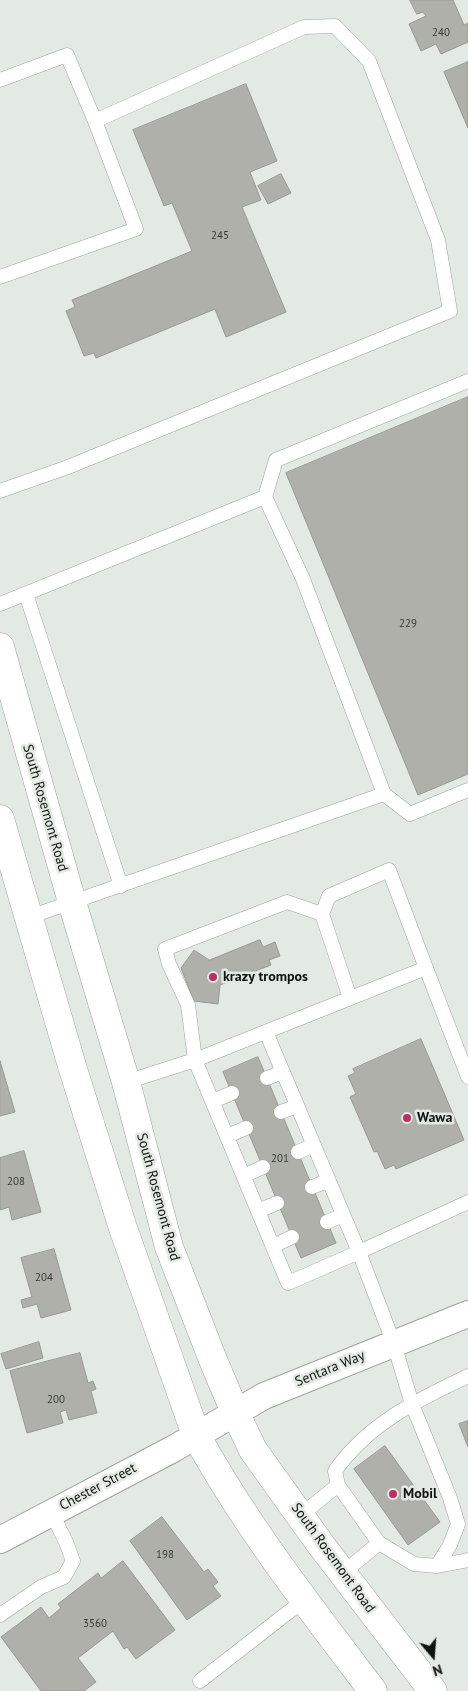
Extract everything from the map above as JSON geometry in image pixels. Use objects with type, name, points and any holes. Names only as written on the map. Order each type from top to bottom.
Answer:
[{"type":"main road","name":"South Rosemont Road","points":[[0,647],[72,902],[126,1082],[169,1247],[235,1412],[253,1450],[301,1515],[321,1546],[433,1691]]},
{"type":"main road","points":[[0,818],[72,1066],[123,1228],[196,1435],[213,1467],[274,1561],[373,1691]]},
{"type":"street","name":"Sentara Way","points":[[196,1435],[264,1396],[468,1314]]},
{"type":"street","name":"Chester Street","points":[[0,1540],[196,1435]]},
{"type":"lane","points":[[0,491],[68,467],[450,311],[438,240],[369,61],[334,26],[304,27],[95,121]]},
{"type":"lane","points":[[0,80],[67,56],[95,121],[136,229],[0,277]]},
{"type":"lane","points":[[468,381],[276,460],[265,497],[302,579],[384,794],[410,814],[468,790]]},
{"type":"lane","points":[[0,604],[265,497]]},
{"type":"lane","points":[[26,594],[121,886]]},
{"type":"lane","points":[[29,917],[384,794]]},
{"type":"lane","points":[[350,998],[322,914],[329,896],[389,870],[468,1077]]},
{"type":"lane","points":[[322,914],[287,902],[164,949],[188,1005],[195,1060],[288,1283],[468,1202]]},
{"type":"lane","points":[[126,1082],[195,1060],[426,968]]},
{"type":"lane","points":[[266,1032],[358,1252],[394,1344],[412,1404],[450,1498],[458,1524],[450,1545],[437,1566]]},
{"type":"lane","points":[[267,1078],[283,1072]]},
{"type":"lane","points":[[213,1101],[232,1093]]},
{"type":"lane","points":[[281,1112],[297,1106]]},
{"type":"lane","points":[[227,1136],[246,1128]]},
{"type":"lane","points":[[298,1152],[314,1145]]},
{"type":"lane","points":[[244,1176],[263,1167]]},
{"type":"lane","points":[[312,1187],[328,1181]]},
{"type":"lane","points":[[258,1211],[277,1202]]},
{"type":"lane","points":[[327,1222],[343,1215]]},
{"type":"lane","points":[[273,1246],[292,1237]]},
{"type":"lane","points":[[468,1376],[385,1420],[348,1453],[335,1471],[338,1485],[379,1543],[414,1564],[437,1566],[468,1560]]},
{"type":"lane","points":[[301,1515],[338,1485]]},
{"type":"lane","points":[[0,1614],[41,1587],[64,1577],[73,1561],[51,1512]]},
{"type":"lane","points":[[343,1574],[379,1543]]},
{"type":"lane","points":[[200,1680],[304,1600]]},
{"type":"building","points":[[410,0],[453,0],[464,25],[468,23],[468,42],[441,54],[436,44],[421,51],[409,24],[426,16],[423,12],[417,14]]},
{"type":"building","points":[[468,62],[468,128],[444,72]]},
{"type":"building","points":[[246,84],[277,161],[250,172],[261,200],[242,207],[286,312],[226,337],[215,309],[96,358],[94,353],[84,356],[66,311],[75,307],[72,300],[192,251],[172,203],[164,206],[133,130]]},
{"type":"building","points":[[281,174],[291,193],[268,204],[258,186]]},
{"type":"building","points":[[468,397],[468,774],[418,795],[286,473]]},
{"type":"building","name":"krazy trompos","points":[[260,940],[263,947],[275,942],[280,956],[269,960],[271,965],[220,985],[218,1004],[194,1001],[181,968],[194,950],[209,960]]},
{"type":"building","name":"Wawa","points":[[421,1039],[464,1140],[396,1169],[394,1165],[385,1169],[377,1151],[374,1152],[350,1097],[356,1094],[348,1076],[355,1073],[353,1069]]},
{"type":"building","points":[[258,1057],[336,1243],[301,1258],[223,1072]]},
{"type":"building","points":[[0,1061],[15,1112],[0,1116]]},
{"type":"building","points":[[24,1151],[41,1212],[12,1220],[9,1207],[0,1210],[0,1158]]},
{"type":"building","points":[[54,1249],[71,1310],[41,1318],[37,1304],[23,1308],[21,1300],[32,1297],[21,1258]]},
{"type":"building","points":[[39,1342],[43,1358],[6,1369],[1,1354]]},
{"type":"building","points":[[80,1353],[88,1383],[93,1381],[96,1389],[91,1391],[97,1413],[69,1420],[66,1410],[60,1412],[63,1423],[27,1433],[10,1371]]},
{"type":"building","points":[[468,1421],[468,1447],[459,1424]]},
{"type":"building","points":[[385,1446],[440,1522],[408,1545],[354,1469]]},
{"type":"building","points":[[162,1517],[204,1572],[208,1569],[218,1582],[213,1586],[221,1596],[187,1620],[130,1541]]},
{"type":"building","points":[[123,1561],[175,1630],[136,1659],[127,1647],[124,1649],[113,1631],[78,1658],[96,1682],[84,1691],[41,1691],[1,1637],[41,1607],[49,1618],[61,1608],[58,1604],[98,1573],[101,1578]]},
{"type":"place","name":"krazy trompos","points":[[213,977]]},
{"type":"place","name":"Wawa","points":[[407,1118]]},
{"type":"place","name":"Mobil","points":[[393,1494]]}]
